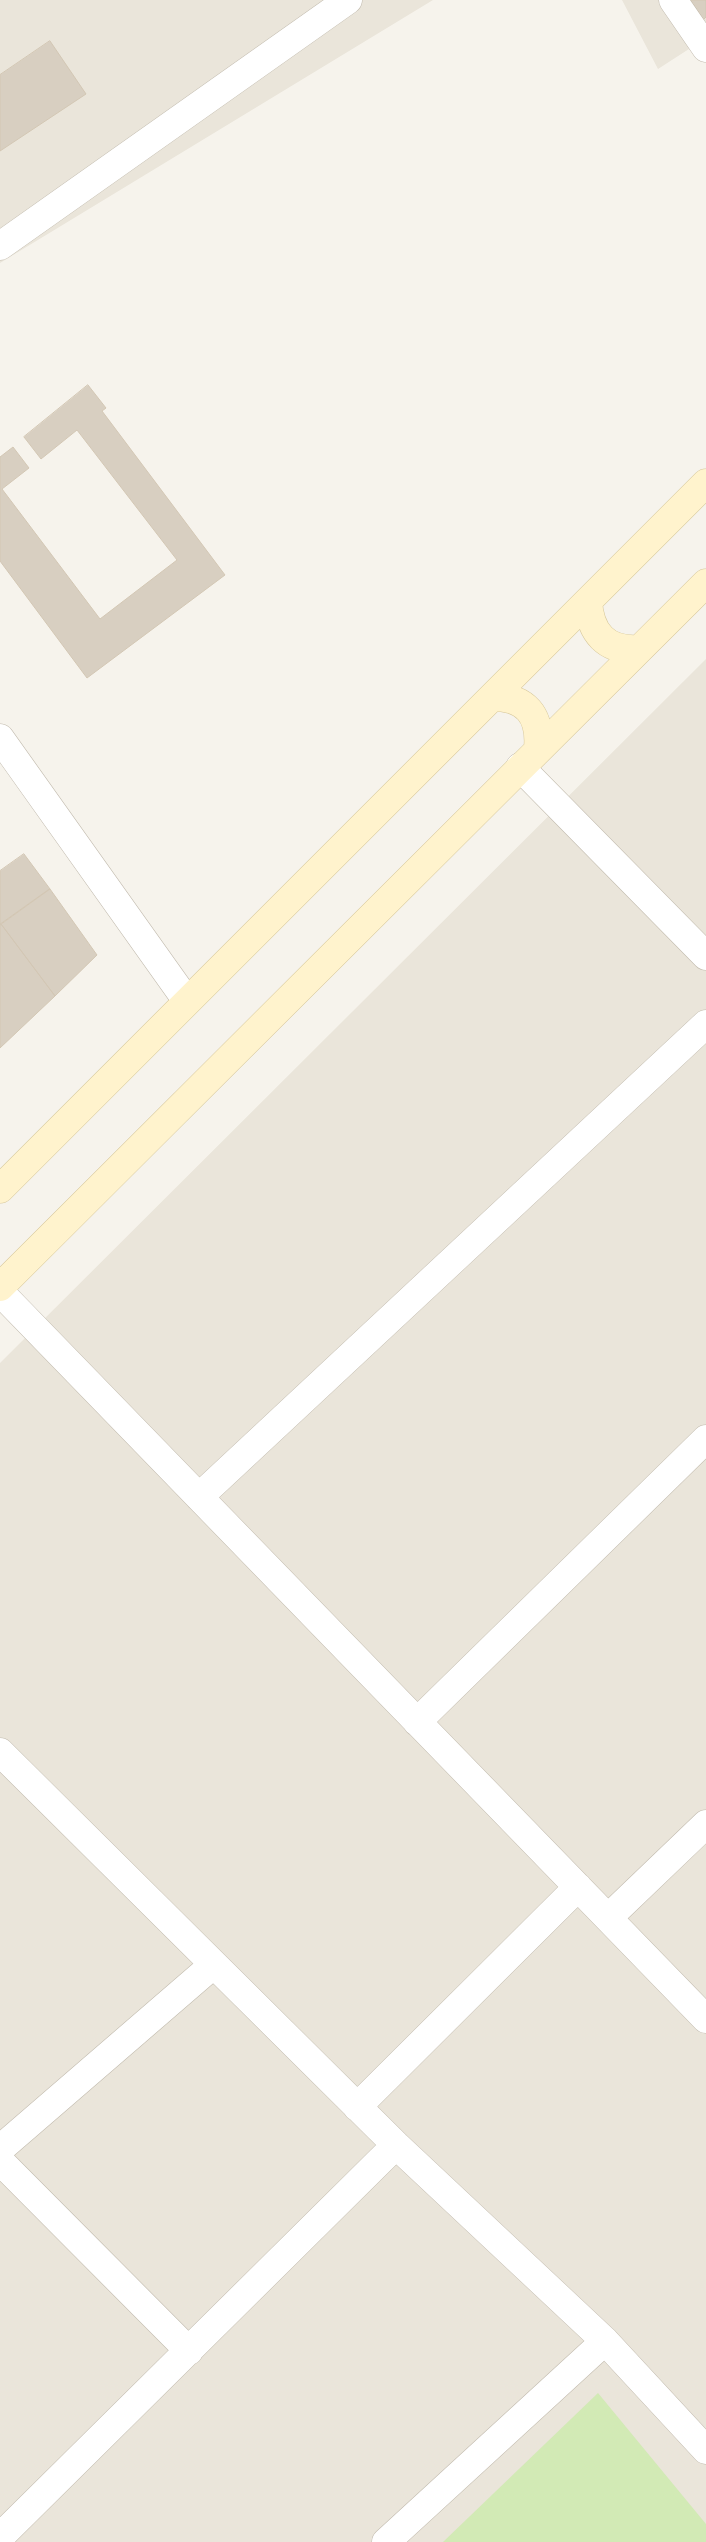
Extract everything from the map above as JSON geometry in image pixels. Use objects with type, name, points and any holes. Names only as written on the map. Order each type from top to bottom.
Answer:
[{"type":"main road","points":[[0,1189],[706,483]]},
{"type":"main road","points":[[0,1287],[706,583]]},
{"type":"main road","points":[[588,601],[589,618],[597,632],[611,645],[623,650],[638,649]]},
{"type":"main road","points":[[492,697],[505,697],[518,701],[529,710],[537,721],[540,735],[529,758]]},
{"type":"street","points":[[2,242],[348,0]]},
{"type":"street","points":[[673,0],[705,44]]},
{"type":"street","points":[[0,738],[187,1001]]},
{"type":"street","points":[[529,758],[706,956]]},
{"type":"street","points":[[199,1497],[706,1024]]},
{"type":"street","points":[[0,1292],[706,2019]]},
{"type":"street","points":[[417,1722],[706,1438]]},
{"type":"street","points":[[0,1752],[396,2145],[605,2341],[706,2450]]},
{"type":"street","points":[[608,1918],[706,1824]]},
{"type":"street","points":[[357,2107],[578,1887]]},
{"type":"street","points":[[0,2149],[213,1965]]},
{"type":"street","points":[[0,2537],[396,2145]]},
{"type":"street","points":[[0,2161],[189,2351]]},
{"type":"street","points":[[386,2542],[605,2341]]},
{"type":"shaded area","points":[[0,0],[433,0],[0,263]]},
{"type":"shaded area","points":[[622,0],[706,0],[706,38],[658,69]]},
{"type":"shaded area","points":[[706,659],[706,2542],[0,2542],[0,1363]]},
{"type":"green space","points":[[598,2393],[706,2524],[706,2542],[443,2542]]},
{"type":"building","points":[[691,0],[706,0],[706,17],[704,19]]},
{"type":"building","points":[[50,41],[86,94],[0,151],[0,75]]},
{"type":"building","points":[[88,385],[106,408],[102,411],[225,575],[87,678],[0,561],[0,457],[13,447],[29,468],[2,489],[100,619],[177,560],[77,430],[41,459],[24,437]]},
{"type":"building","points":[[24,854],[50,889],[0,925],[0,871]]},
{"type":"building","points":[[50,889],[97,955],[55,996],[1,924]]},
{"type":"building","points":[[0,925],[55,996],[0,1048]]}]
